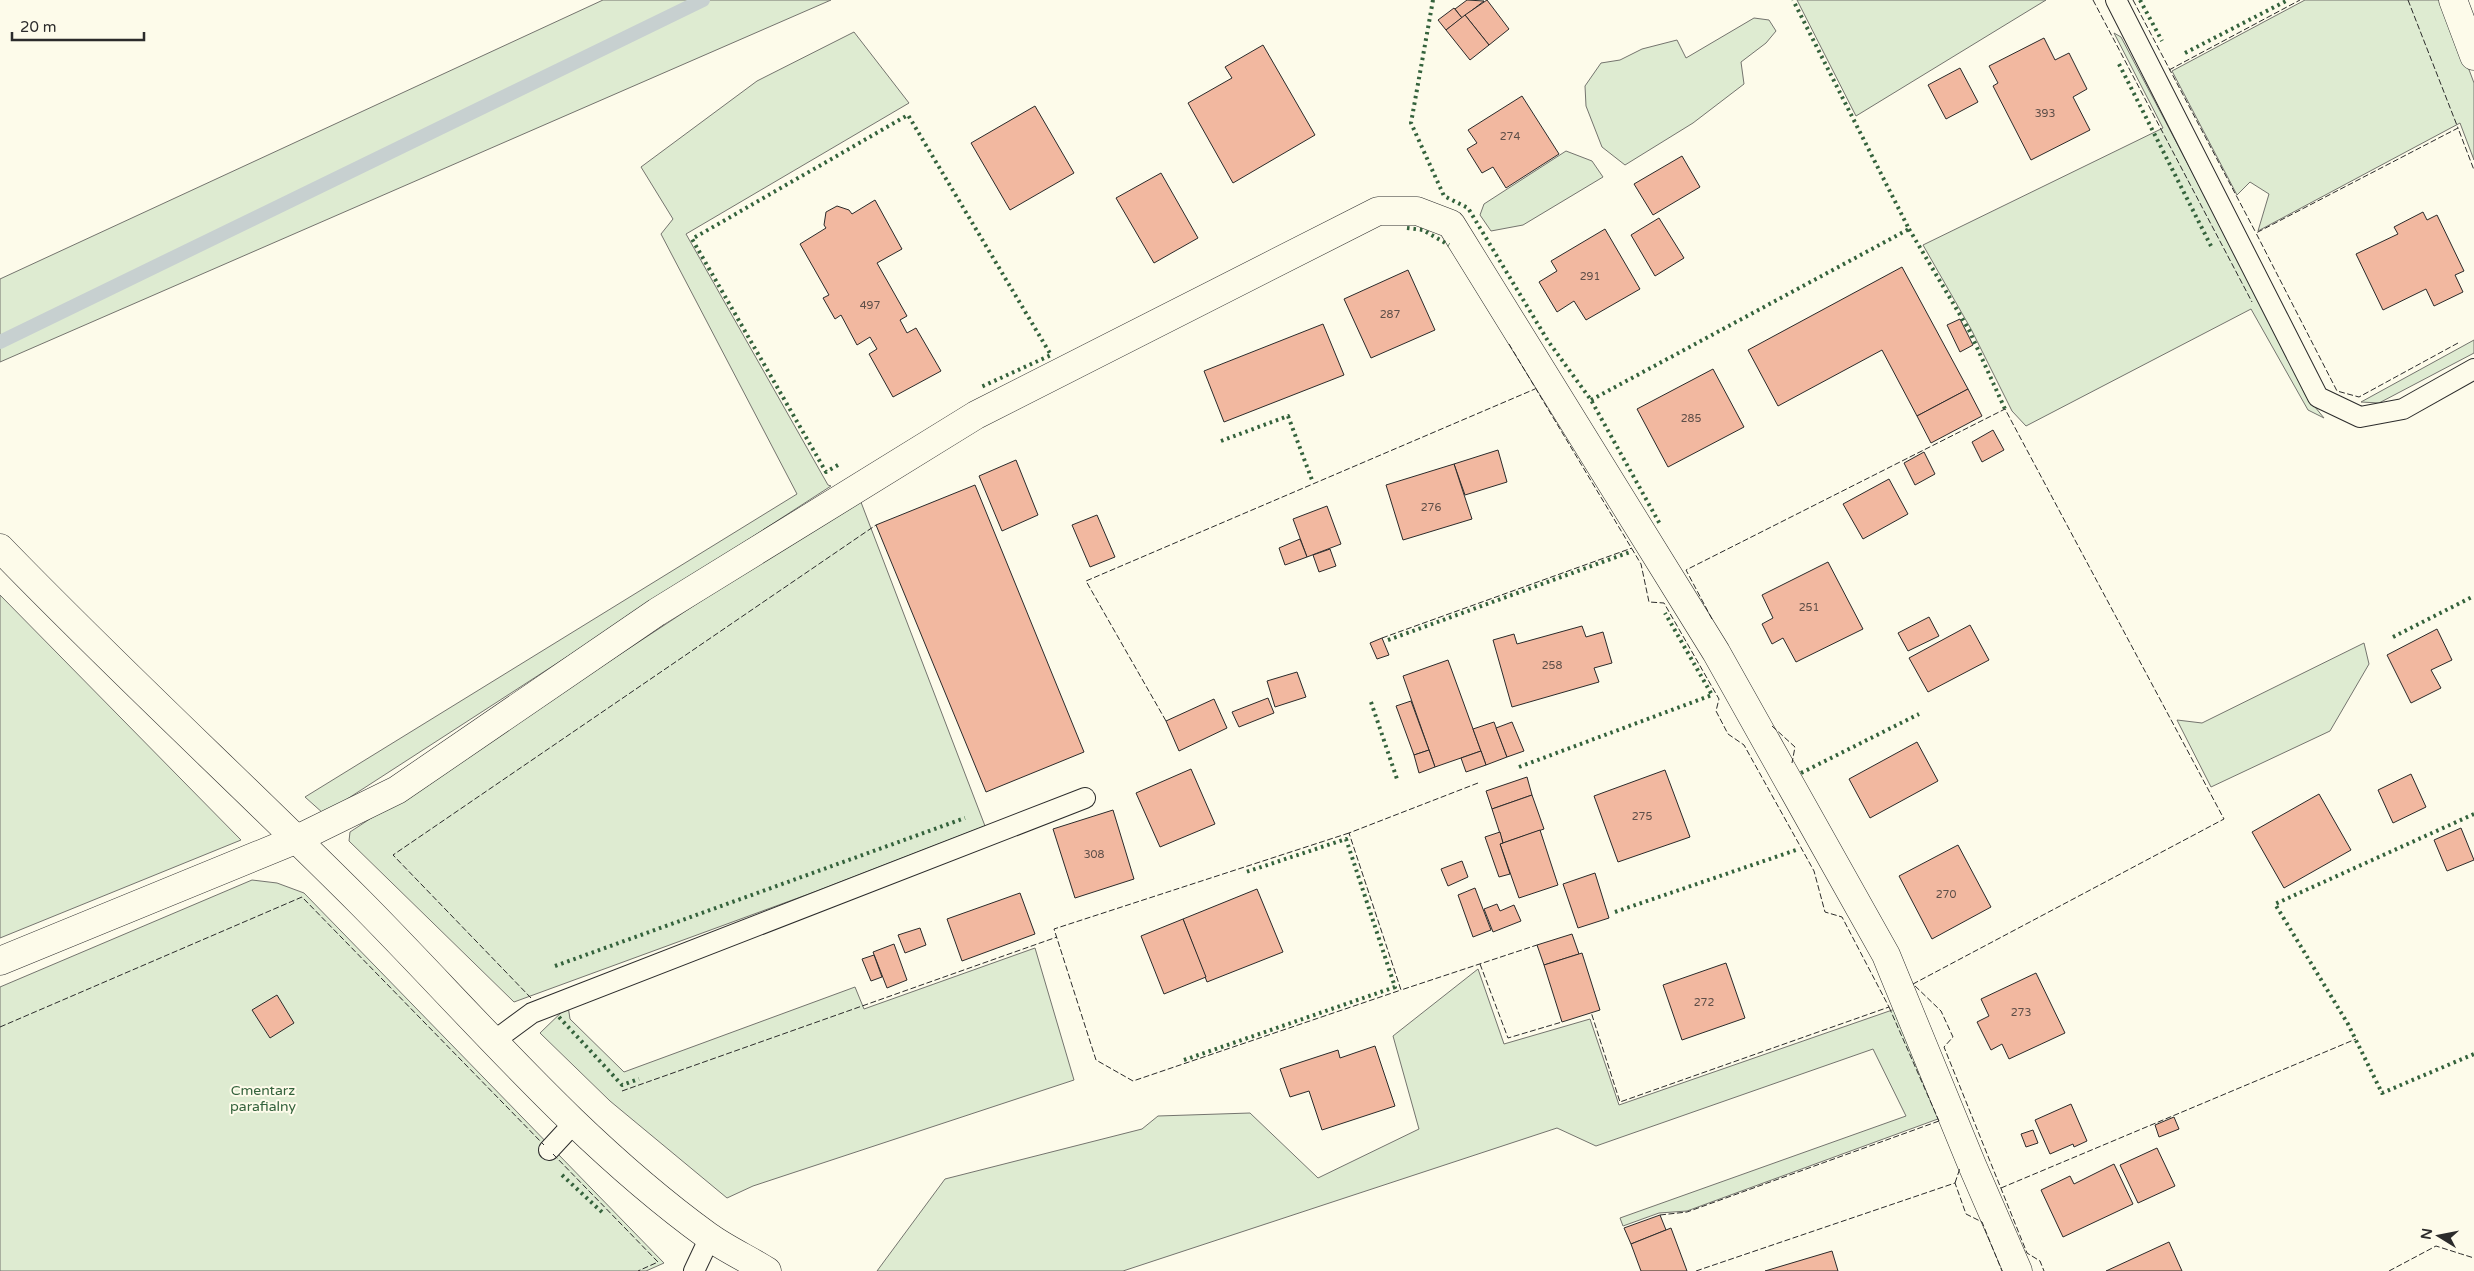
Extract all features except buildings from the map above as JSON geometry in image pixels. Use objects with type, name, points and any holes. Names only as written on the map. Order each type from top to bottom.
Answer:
[{"type":"street","points":[[2453,0],[2474,56]]},
{"type":"street","points":[[0,961],[295,840],[397,790],[657,612],[976,415],[1378,211],[1417,212],[1451,224],[1726,669],[1886,955],[1972,1166],[2018,1271]]},
{"type":"street","points":[[0,548],[61,611],[358,901],[574,1123],[634,1178],[710,1237],[767,1271]]},
{"type":"lane","points":[[2116,0],[2318,397],[2360,418],[2403,409],[2474,369]]},
{"type":"lane","points":[[494,1041],[532,1013],[1085,798]]},
{"type":"lane","points":[[549,1150],[574,1123]]},
{"type":"lane","points":[[694,1271],[710,1237]]},
{"type":"green space","points":[[603,0],[831,0],[0,362],[0,279]]},
{"type":"green space","points":[[1797,0],[2046,0],[1856,116]]},
{"type":"green space","points":[[2305,0],[2443,0],[2474,83],[2474,160],[2460,123],[2258,231],[2269,194],[2250,182],[2237,195],[2172,71]]},
{"type":"green space","points":[[1754,18],[1769,20],[1776,31],[1766,43],[1741,62],[1744,84],[1693,123],[1625,165],[1602,147],[1586,106],[1585,86],[1601,63],[1620,60],[1642,49],[1677,40],[1686,58]]},
{"type":"green space","points":[[854,32],[909,103],[686,234],[828,485],[831,486],[324,814],[305,797],[797,494],[661,234],[673,219],[641,167],[757,81]]},
{"type":"green space","points":[[2114,33],[2121,37],[2262,305],[2306,396],[2324,418],[2308,410],[2251,309],[2026,426],[2012,411],[1971,329],[1923,245],[2163,128]]},
{"type":"green space","points":[[1566,151],[1592,161],[1603,177],[1523,225],[1491,231],[1480,215],[1484,204]]},
{"type":"green space","points":[[2474,340],[2474,353],[2379,403],[2361,402]]},
{"type":"green space","points":[[859,497],[985,826],[817,891],[514,1002],[349,841],[350,832]]},
{"type":"green space","points":[[0,595],[241,840],[0,938]]},
{"type":"green space","points":[[2364,643],[2369,664],[2330,731],[2211,787],[2177,720],[2202,723]]},
{"type":"green space","name":"Cmentarz parafialny","points":[[252,880],[277,883],[304,893],[664,1263],[646,1271],[0,1271],[0,987]]},
{"type":"green space","points":[[1035,948],[1074,1080],[753,1186],[727,1198],[610,1101],[540,1033],[568,1006],[570,1019],[624,1072],[855,987],[864,1009]]},
{"type":"green space","points":[[1478,969],[1504,1044],[1590,1019],[1619,1105],[1898,1008],[1946,1116],[1687,1211],[1659,1213],[1623,1226],[1620,1218],[1906,1116],[1873,1049],[1596,1146],[1557,1128],[1123,1271],[877,1271],[945,1179],[1142,1129],[1158,1116],[1250,1113],[1318,1178],[1419,1129],[1393,1036]]},
{"type":"waterway","points":[[0,342],[703,0]]},
{"type":"hedge","points":[[1433,0],[1411,123],[1444,196],[1468,208],[1548,341],[1591,400],[1661,526]]},
{"type":"hedge","points":[[1591,400],[1909,229],[1793,0]]},
{"type":"hedge","points":[[2140,0],[2162,41]]},
{"type":"hedge","points":[[2185,53],[2288,0]]},
{"type":"hedge","points":[[2119,64],[2211,246]]},
{"type":"hedge","points":[[838,465],[826,472],[692,239],[908,115],[1051,355],[981,387]]},
{"type":"hedge","points":[[1407,228],[1423,230],[1449,245]]},
{"type":"hedge","points":[[1909,229],[1969,330],[2005,409]]},
{"type":"hedge","points":[[1221,441],[1288,416],[1312,480]]},
{"type":"hedge","points":[[1388,640],[1630,552]]},
{"type":"hedge","points":[[2393,637],[2474,596]]},
{"type":"hedge","points":[[1519,767],[1712,695],[1665,613]]},
{"type":"hedge","points":[[1371,702],[1398,782]]},
{"type":"hedge","points":[[1801,773],[1919,714]]},
{"type":"hedge","points":[[2474,814],[2275,904],[2348,1024],[2382,1093],[2474,1054]]},
{"type":"hedge","points":[[555,966],[965,818]]},
{"type":"hedge","points":[[1184,1060],[1395,987],[1346,839],[1246,872]]},
{"type":"hedge","points":[[1615,912],[1796,850]]},
{"type":"hedge","points":[[559,1017],[622,1085],[639,1079]]},
{"type":"hedge","points":[[562,1175],[604,1214]]},
{"type":"fence","points":[[2093,0],[2252,302]]},
{"type":"fence","points":[[2133,0],[2256,233]]},
{"type":"fence","points":[[2169,70],[2300,0]]},
{"type":"fence","points":[[2408,0],[2458,128]]},
{"type":"fence","points":[[2458,343],[2359,397],[2337,391],[2256,233],[2458,128],[2474,170]]},
{"type":"fence","points":[[1509,344],[1641,564],[1649,602],[1664,603],[1719,699],[1716,711],[1728,734],[1744,745],[1814,871],[1825,912],[1842,917],[1889,1007],[1620,1102],[1591,1012]]},
{"type":"fence","points":[[1166,721],[1086,581],[1535,389]]},
{"type":"fence","points":[[1712,619],[1686,570],[2005,409],[2224,819],[1913,984],[1941,1011],[1953,1037],[1944,1047],[2027,1253],[2040,1261],[2044,1271]]},
{"type":"fence","points":[[531,998],[393,855],[876,525]]},
{"type":"fence","points":[[1382,638],[1632,548]]},
{"type":"fence","points":[[1772,726],[1795,747],[1792,763]]},
{"type":"fence","points":[[1478,783],[1349,833],[1401,990],[1537,945]]},
{"type":"fence","points":[[1349,833],[1054,929],[1096,1060],[1133,1081],[1401,990]]},
{"type":"fence","points":[[0,1027],[302,897],[544,1145]]},
{"type":"fence","points":[[622,1091],[1057,937]]},
{"type":"fence","points":[[1480,964],[1508,1038],[1562,1022]]},
{"type":"fence","points":[[1889,1007],[1939,1121]]},
{"type":"fence","points":[[2001,1188],[2356,1039]]},
{"type":"fence","points":[[1660,1215],[1687,1212],[1939,1121]]},
{"type":"fence","points":[[553,1154],[658,1262],[638,1271]]},
{"type":"fence","points":[[1955,1183],[1960,1168]]},
{"type":"fence","points":[[1696,1271],[1955,1183],[1966,1214],[1982,1222],[2002,1271]]},
{"type":"fence","points":[[2389,1271],[2436,1246],[2474,1258]]}]
